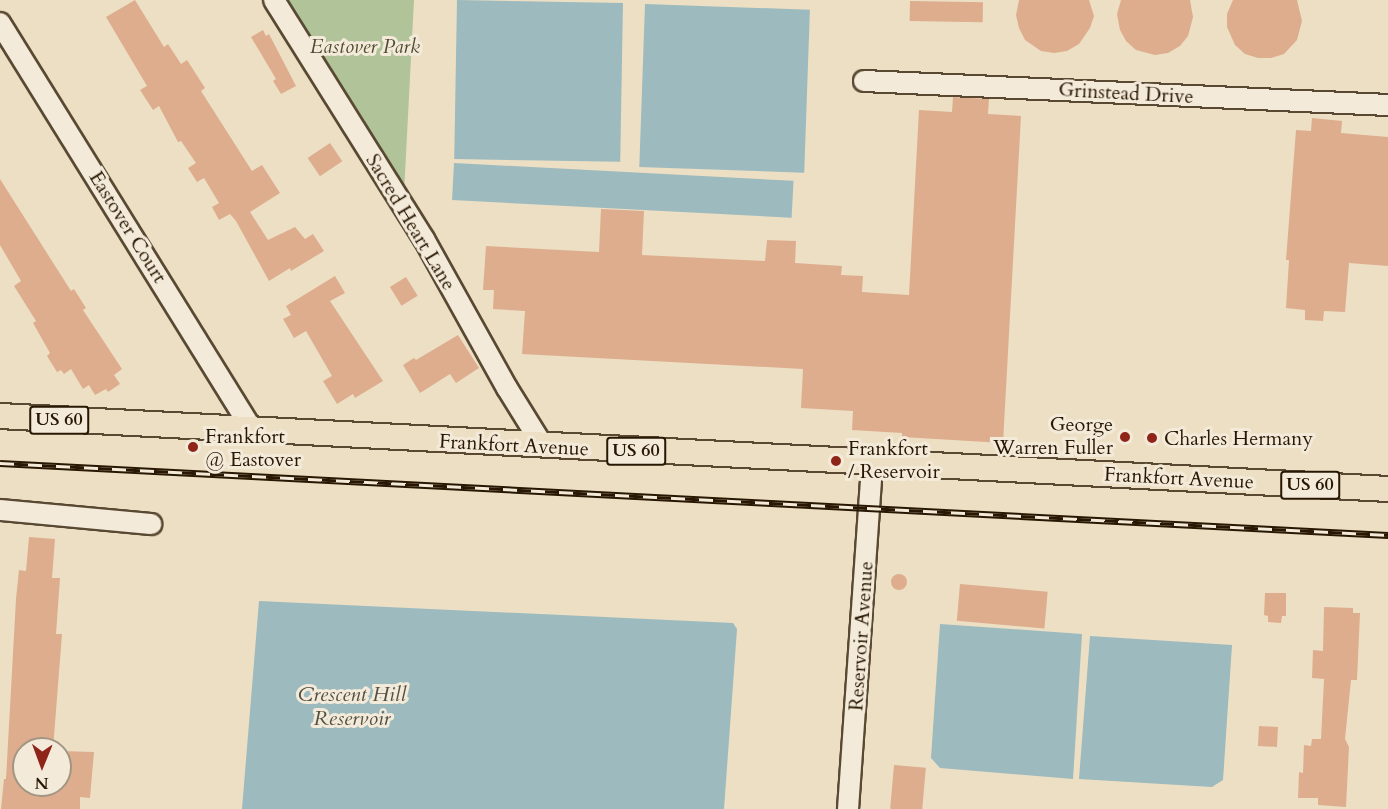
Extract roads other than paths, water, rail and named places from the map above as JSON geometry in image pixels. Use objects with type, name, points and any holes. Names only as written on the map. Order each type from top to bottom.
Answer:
[{"type":"main road","name":"Frankfort Avenue","points":[[0,416],[1388,489]]},
{"type":"street","name":"Sacred Heart Lane","points":[[274,0],[424,239],[507,388],[543,446]]},
{"type":"street","name":"Eastover Court","points":[[0,23],[253,431]]},
{"type":"street","name":"Grinstead Drive","points":[[864,81],[1388,105]]},
{"type":"street","name":"Reservoir Avenue","points":[[848,809],[872,463]]},
{"type":"street","points":[[0,510],[151,524]]},
{"type":"water","points":[[457,0],[623,3],[620,162],[454,159]]},
{"type":"water","points":[[645,4],[810,10],[804,173],[639,167]]},
{"type":"water","points":[[454,163],[794,181],[792,218],[452,200]]},
{"type":"water","name":"Crescent Hill Reservoir","points":[[259,601],[733,623],[737,629],[724,809],[242,809]]},
{"type":"water","points":[[940,624],[1082,634],[1073,779],[940,768],[931,758]]},
{"type":"water","points":[[1090,636],[1232,645],[1223,780],[1212,787],[1079,779]]},
{"type":"railway","points":[[0,463],[1388,535]]},
{"type":"place","name":"George Warren Fuller","points":[[1125,437]]},
{"type":"place","name":"Charles Hermany","points":[[1152,438]]},
{"type":"place","name":"Frankfort @ Eastover","points":[[193,447]]},
{"type":"place","name":"Frankfort / Reservoir","points":[[836,461]]},
{"type":"park label","name":"Eastover Park","points":[[365,46]]}]
